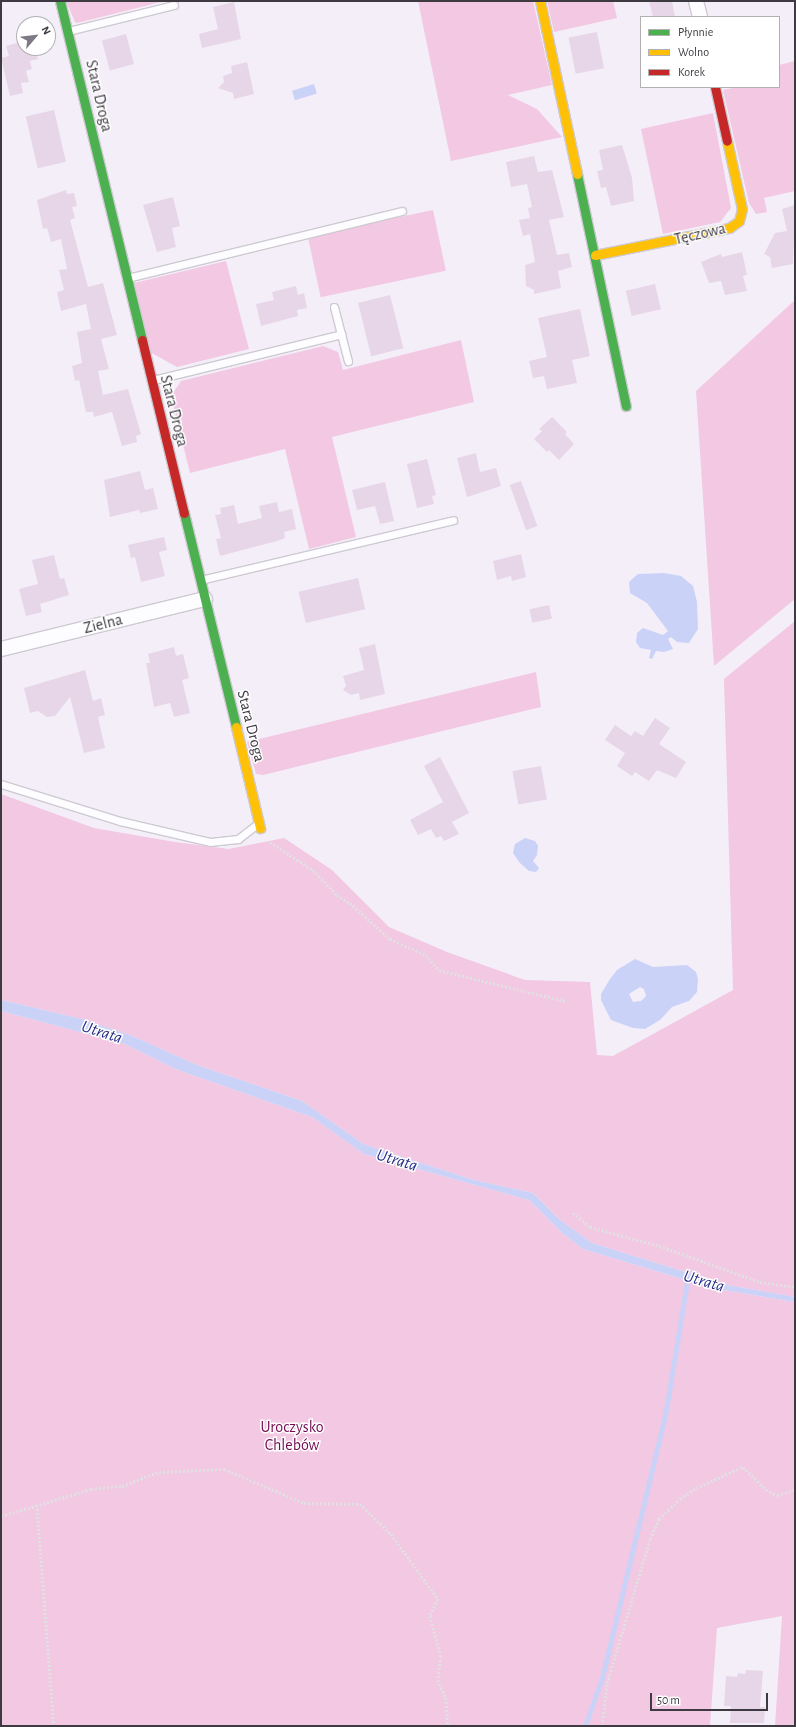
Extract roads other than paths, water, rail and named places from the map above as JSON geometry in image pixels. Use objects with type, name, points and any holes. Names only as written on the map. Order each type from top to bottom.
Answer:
[{"type":"street","name":"Stara Droga","points":[[60,1],[200,580],[257,826]]},
{"type":"street","points":[[540,1],[626,406]]},
{"type":"street","points":[[696,1],[700,16]]},
{"type":"street","name":"Tęczowa","points":[[595,255],[730,228],[739,221],[742,209],[715,88]]},
{"type":"street","name":"Zielna","points":[[1,649],[204,599]]},
{"type":"lane","points":[[68,31],[174,5]]},
{"type":"lane","points":[[127,278],[402,211]]},
{"type":"lane","points":[[334,307],[348,361]]},
{"type":"lane","points":[[151,381],[341,334]]},
{"type":"lane","points":[[200,580],[452,520]]},
{"type":"lane","points":[[1,784],[81,810],[191,838],[229,841],[242,837],[257,826]]},
{"type":"water","points":[[314,84],[317,94],[295,100],[292,91]]},
{"type":"water","points":[[664,573],[681,576],[693,586],[697,602],[698,629],[689,643],[677,642],[671,637],[668,639],[673,649],[664,652],[656,651],[652,659],[649,658],[651,650],[640,648],[636,642],[637,633],[643,628],[663,635],[668,631],[647,603],[630,593],[629,582],[638,574]]},
{"type":"water","points":[[525,838],[535,841],[538,846],[537,855],[533,861],[539,868],[536,872],[529,871],[520,863],[513,853],[515,844]]},
{"type":"water","points":[[635,959],[653,967],[687,965],[696,972],[698,979],[697,992],[689,1001],[672,1007],[660,1020],[645,1029],[633,1028],[611,1020],[601,1000],[601,994],[617,970]],"holes":[[[640,987],[644,989],[646,996],[641,1001],[633,1002],[629,994]]]},
{"type":"water","name":"Utrata","points":[[1,1000],[82,1019],[130,1035],[197,1065],[302,1101],[362,1143],[374,1148],[474,1180],[533,1193],[560,1220],[592,1243],[727,1285],[795,1297],[795,1302],[712,1288],[583,1249],[561,1232],[529,1200],[364,1154],[312,1117],[178,1070],[125,1044],[1,1011]]},
{"type":"waterway","name":"Utrata","points":[[585,1726],[602,1678],[665,1416],[688,1276]]},
{"type":"park label","name":"Uroczysko Chlebów","points":[[292,1436]]}]
